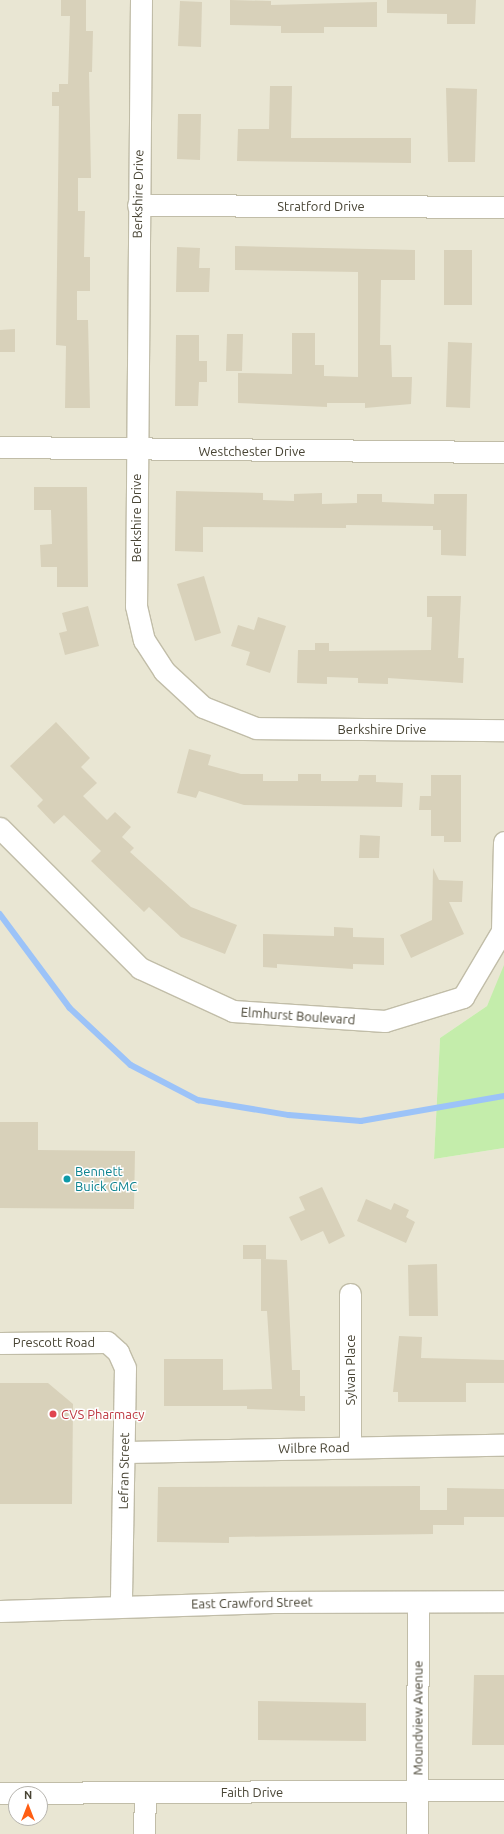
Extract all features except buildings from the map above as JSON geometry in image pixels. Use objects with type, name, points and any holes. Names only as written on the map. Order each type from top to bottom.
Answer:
[{"type":"street","name":"Berkshire Drive","points":[[141,0],[138,205],[136,606],[144,640],[164,671],[203,707],[256,728],[504,730]]},
{"type":"street","name":"Stratford Drive","points":[[138,205],[504,207]]},
{"type":"street","name":"Westchester Drive","points":[[0,447],[136,451],[504,452]]},
{"type":"street","name":"Elmhurst Boulevard","points":[[0,828],[140,968],[233,1012],[385,1021],[463,997],[502,931],[504,842]]},
{"type":"street","name":"Sylvan Place","points":[[350,1294],[350,1447]]},
{"type":"street","name":"Prescott Road","points":[[0,1343],[107,1342]]},
{"type":"street","name":"Lefran Street","points":[[107,1342],[118,1352],[125,1368],[121,1606]]},
{"type":"street","name":"Wilbre Road","points":[[124,1452],[504,1445]]},
{"type":"street","name":"Moundview Avenue","points":[[417,1834],[418,1602]]},
{"type":"street","name":"East Crawford Street","points":[[0,1611],[121,1606],[504,1602]]},
{"type":"street","name":"Faith Drive","points":[[0,1793],[504,1790]]},
{"type":"street","points":[[144,1834],[145,1792]]},
{"type":"shaded area","points":[[0,0],[504,0],[504,969],[487,1006],[440,1038],[434,1159],[504,1148],[504,1834],[0,1834]]},
{"type":"green space","points":[[504,965],[504,1148],[434,1159],[440,1038],[487,1006]]},
{"type":"waterway","points":[[0,914],[70,1008],[131,1065],[198,1100],[289,1115],[361,1121],[504,1096]]},
{"type":"place","name":"Bennett Buick GMC","points":[[67,1179]]},
{"type":"place","name":"CVS Pharmacy","points":[[53,1414]]}]
